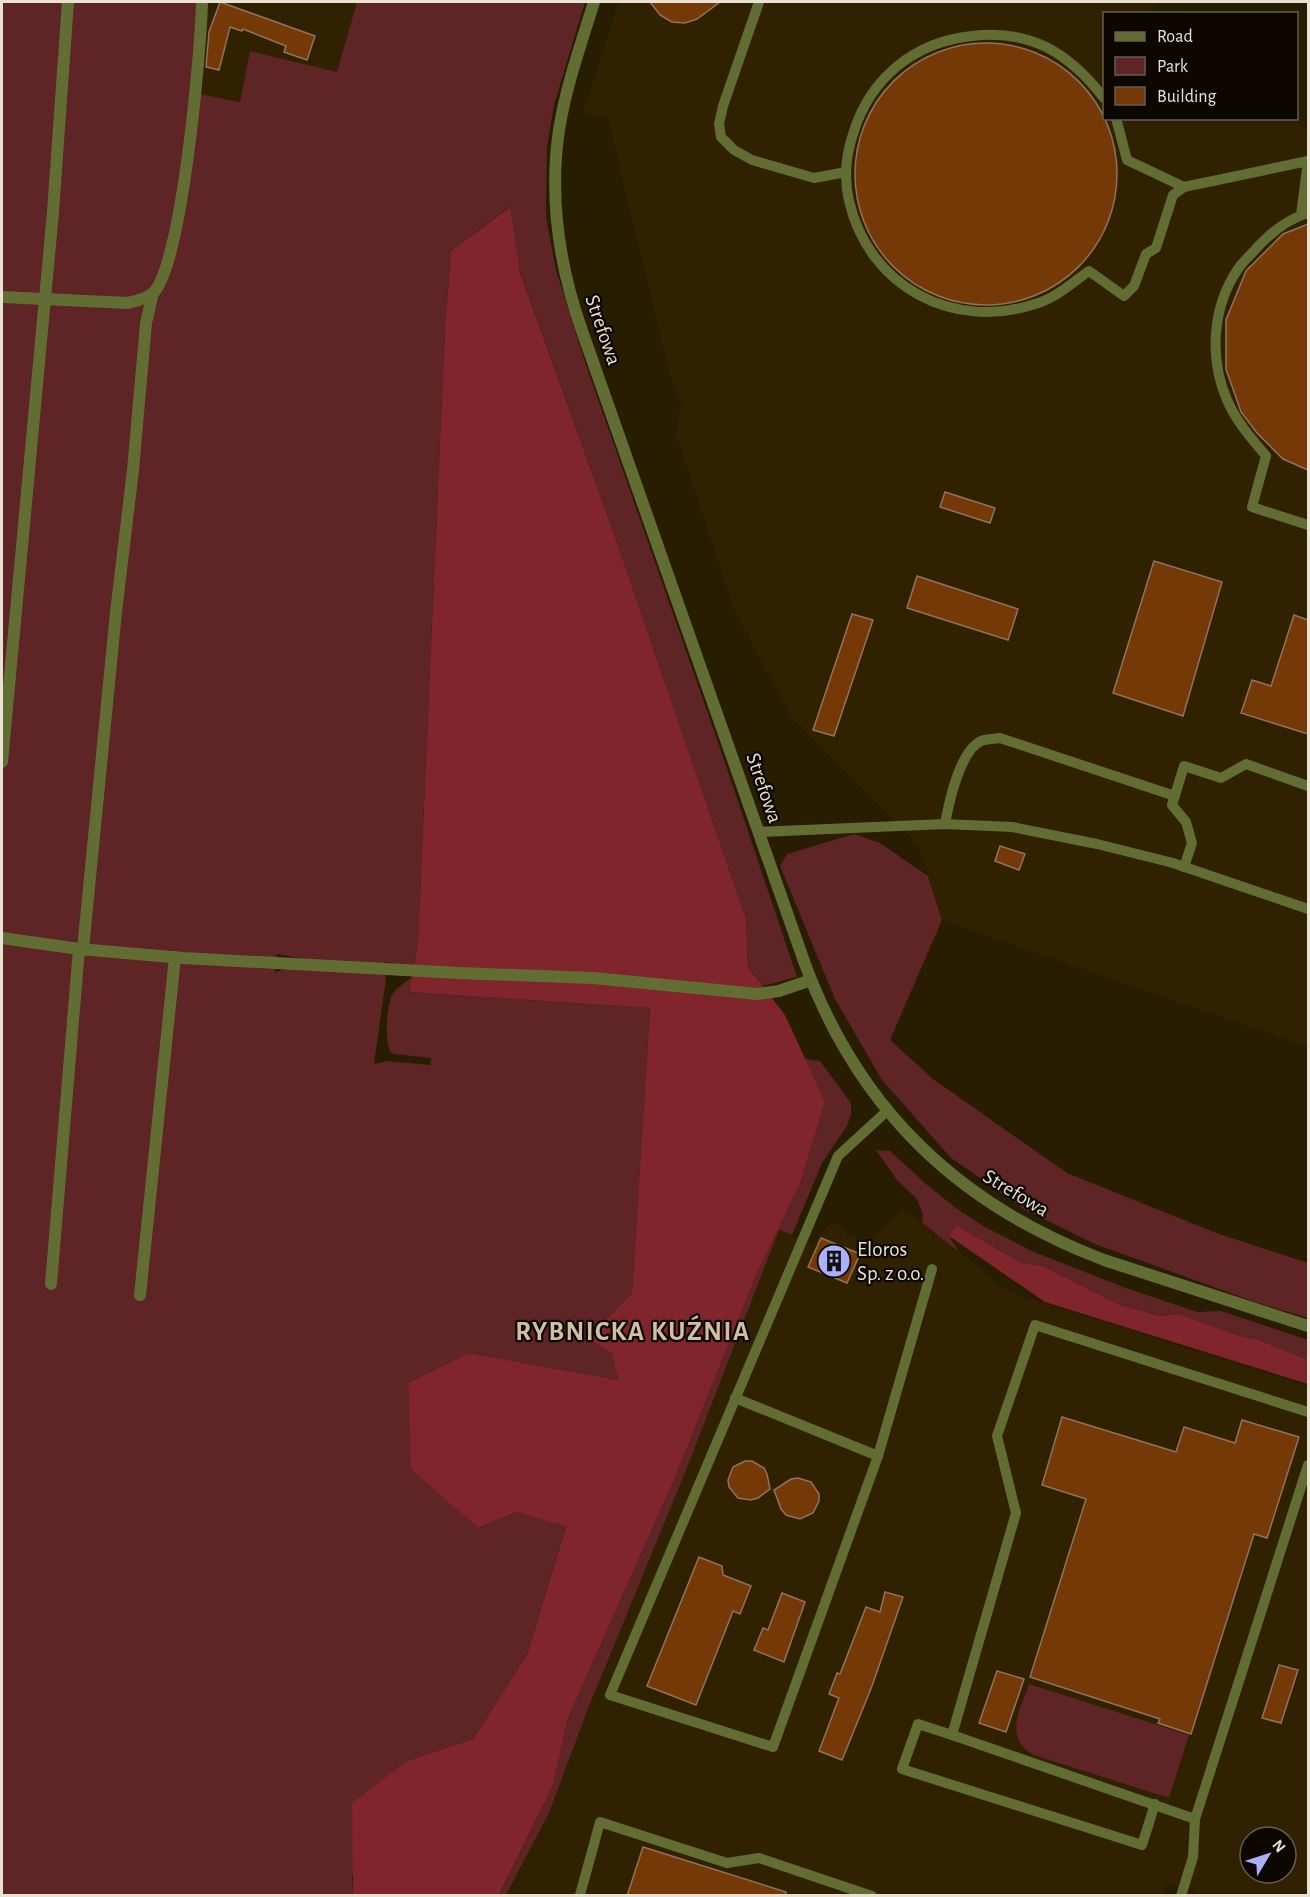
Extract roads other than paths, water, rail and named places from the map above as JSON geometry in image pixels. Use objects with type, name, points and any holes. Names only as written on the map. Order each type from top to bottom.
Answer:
[{"type":"street","points":[[2,762],[53,212],[68,2]]},
{"type":"street","points":[[51,1284],[81,949],[133,470],[146,323],[153,293],[169,258],[175,236],[194,108],[202,2]]},
{"type":"street","name":"Strefowa","points":[[594,2],[569,84],[558,144],[556,206],[564,269],[578,321],[811,980],[841,1045],[862,1079],[908,1135],[948,1172],[992,1205],[1028,1226],[1076,1249],[1133,1270],[1308,1326]]},
{"type":"street","points":[[2,297],[128,303],[140,301],[153,293]]},
{"type":"street","points":[[2,938],[81,949],[175,957],[593,978],[758,994],[787,989],[811,980]]},
{"type":"street","points":[[140,1295],[175,957]]},
{"type":"lane","points":[[759,2],[723,106],[719,124],[721,137],[735,150],[752,160],[814,178],[846,172]]},
{"type":"lane","points":[[1103,97],[1087,76],[1066,58],[1042,45],[1017,37],[989,34],[959,37],[934,44],[908,58],[887,74],[869,96],[858,118],[849,145],[846,172],[848,199],[856,225],[869,249],[886,270],[907,288],[929,301],[955,310],[982,313],[1009,311],[1037,304],[1061,292],[1089,271],[1124,296],[1134,286],[1146,255],[1156,248],[1173,195],[1184,187],[1308,161],[1305,214],[1280,227],[1257,247],[1238,269],[1220,310],[1215,346],[1218,374],[1227,401],[1242,427],[1266,456],[1252,507],[1308,525]]},
{"type":"lane","points":[[1117,120],[1127,160],[1184,187]]},
{"type":"lane","points":[[945,824],[948,805],[967,752],[981,741],[1000,738],[1175,796]]},
{"type":"lane","points":[[1184,867],[1192,843],[1186,822],[1172,806],[1184,766],[1221,778],[1246,765],[1308,786]]},
{"type":"lane","points":[[759,832],[945,824],[1012,827],[1097,844],[1184,867],[1308,909]]},
{"type":"lane","points":[[887,1111],[838,1156],[610,1695],[773,1747],[878,1456],[932,1269]]},
{"type":"lane","points":[[952,1735],[1016,1513],[997,1436],[1035,1325],[1308,1412]]},
{"type":"lane","points":[[735,1398],[878,1456]]},
{"type":"lane","points":[[1180,1896],[1193,1857],[1196,1819],[1308,1465]]},
{"type":"lane","points":[[1155,1804],[1142,1845],[902,1768],[918,1724],[1155,1804],[1196,1819]]},
{"type":"lane","points":[[579,1895],[600,1822],[727,1863],[759,1858],[869,1893],[872,1896]]},
{"type":"place","name":"Eloros Sp. z o.o.","points":[[834,1261]]},
{"type":"district","name":"RYBNICKA KUŹNIA","points":[[633,1331]]}]
